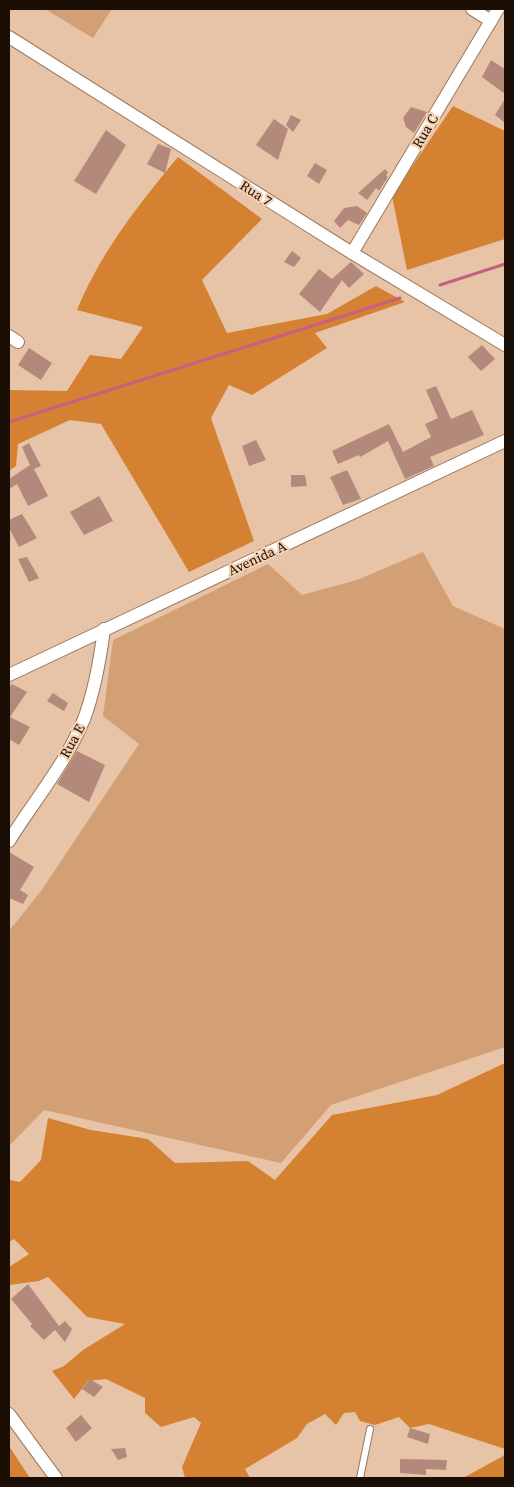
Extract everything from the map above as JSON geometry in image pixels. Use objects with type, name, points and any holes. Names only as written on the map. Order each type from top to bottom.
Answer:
[{"type":"street","points":[[472,9],[491,21]]},
{"type":"street","name":"Rua C","points":[[352,253],[498,9]]},
{"type":"street","name":"Rua 7","points":[[9,37],[352,253],[505,345]]},
{"type":"street","name":"Avenida A","points":[[9,675],[505,441]]},
{"type":"street","name":"Rua E","points":[[9,841],[71,746],[84,719],[96,681],[104,629]]},
{"type":"street","points":[[9,1414],[56,1478]]},
{"type":"lane","points":[[360,1478],[370,1429]]},
{"type":"shaded area","points":[[45,9],[112,9],[93,38]]},
{"type":"shaded area","points":[[453,106],[505,131],[505,239],[407,270],[392,196]]},
{"type":"shaded area","points":[[178,157],[262,219],[202,280],[227,333],[327,314],[376,286],[405,302],[315,333],[327,348],[252,395],[229,385],[211,418],[254,541],[189,572],[101,424],[70,420],[18,444],[16,466],[9,471],[9,390],[67,391],[90,355],[121,359],[143,327],[77,310],[86,289],[109,249],[135,211]]},
{"type":"shaded area","points":[[423,552],[453,606],[505,629],[505,1047],[331,1105],[281,1163],[44,1110],[9,1146],[9,931],[41,891],[139,744],[103,716],[113,640],[268,564],[302,595],[357,580]]},
{"type":"shaded area","points":[[505,1063],[505,1449],[429,1424],[410,1428],[399,1417],[375,1425],[360,1421],[355,1412],[344,1413],[336,1425],[325,1414],[307,1424],[297,1438],[245,1469],[250,1478],[185,1478],[182,1467],[201,1423],[194,1417],[161,1427],[145,1413],[145,1398],[106,1379],[88,1381],[74,1399],[52,1371],[64,1366],[83,1350],[125,1324],[87,1317],[48,1277],[39,1281],[9,1285],[9,1267],[29,1254],[14,1239],[9,1242],[9,1180],[20,1182],[41,1160],[48,1118],[91,1130],[148,1139],[175,1163],[248,1161],[275,1180],[332,1115],[437,1095]]},
{"type":"shaded area","points":[[9,1446],[30,1478],[9,1478]]},
{"type":"shaded area","points":[[505,1455],[505,1478],[463,1478]]},
{"type":"building","points":[[491,60],[505,69],[505,94],[482,77]]},
{"type":"building","points":[[505,99],[505,123],[495,115]]},
{"type":"building","points":[[411,107],[427,112],[414,133],[406,127],[403,118]]},
{"type":"building","points":[[291,115],[301,120],[293,132],[286,125]]},
{"type":"building","points":[[274,119],[288,129],[278,160],[256,145]]},
{"type":"building","points":[[106,130],[126,145],[96,194],[74,181]]},
{"type":"building","points":[[158,144],[171,149],[165,173],[147,164]]},
{"type":"building","points":[[315,163],[327,170],[319,184],[307,176]]},
{"type":"building","points":[[385,169],[388,172],[386,176],[388,177],[379,191],[376,188],[367,200],[358,193]]},
{"type":"building","points":[[357,206],[367,213],[359,225],[348,220],[340,228],[334,221],[344,208]]},
{"type":"building","points":[[292,251],[301,258],[294,267],[284,262]]},
{"type":"building","points":[[351,262],[364,274],[349,288],[342,280],[320,312],[299,294],[319,269],[332,279]]},
{"type":"building","points":[[482,345],[495,359],[481,371],[468,357]]},
{"type":"building","points":[[29,348],[52,363],[41,380],[18,365]]},
{"type":"building","points":[[436,386],[451,419],[472,410],[484,435],[430,457],[434,466],[405,479],[388,441],[360,457],[359,455],[338,464],[332,451],[389,424],[403,452],[431,437],[425,424],[438,418],[426,390]]},
{"type":"building","points":[[256,440],[266,460],[249,466],[242,446]]},
{"type":"building","points":[[29,443],[41,466],[34,469],[48,496],[28,506],[17,484],[9,489],[9,479],[30,465],[22,447]]},
{"type":"building","points":[[347,470],[361,499],[343,505],[330,477]]},
{"type":"building","points":[[291,475],[305,475],[307,486],[291,487]]},
{"type":"building","points":[[99,496],[113,521],[84,535],[70,512]]},
{"type":"building","points":[[22,514],[37,538],[19,547],[9,528],[9,520]]},
{"type":"building","points":[[27,557],[39,578],[29,582],[18,559]]},
{"type":"building","points":[[12,684],[27,692],[10,717],[30,727],[19,745],[9,739],[9,688]]},
{"type":"building","points":[[53,693],[68,703],[64,711],[47,701]]},
{"type":"building","points":[[77,751],[105,765],[89,802],[57,784]]},
{"type":"building","points":[[9,852],[34,867],[20,890],[28,895],[23,904],[9,898]]},
{"type":"building","points":[[28,1284],[59,1326],[65,1321],[72,1329],[65,1342],[55,1330],[44,1340],[30,1326],[32,1324],[11,1299]]},
{"type":"building","points":[[90,1379],[103,1387],[94,1397],[82,1389]]},
{"type":"building","points":[[81,1415],[92,1428],[76,1442],[66,1428]]},
{"type":"building","points":[[410,1428],[430,1434],[428,1444],[407,1437]]},
{"type":"building","points":[[125,1448],[127,1457],[118,1460],[111,1449]]},
{"type":"building","points":[[400,1459],[447,1460],[446,1470],[426,1469],[426,1475],[400,1473]]},
{"type":"waterway","points":[[440,285],[505,264]]},
{"type":"waterway","points":[[9,422],[400,298]]}]
